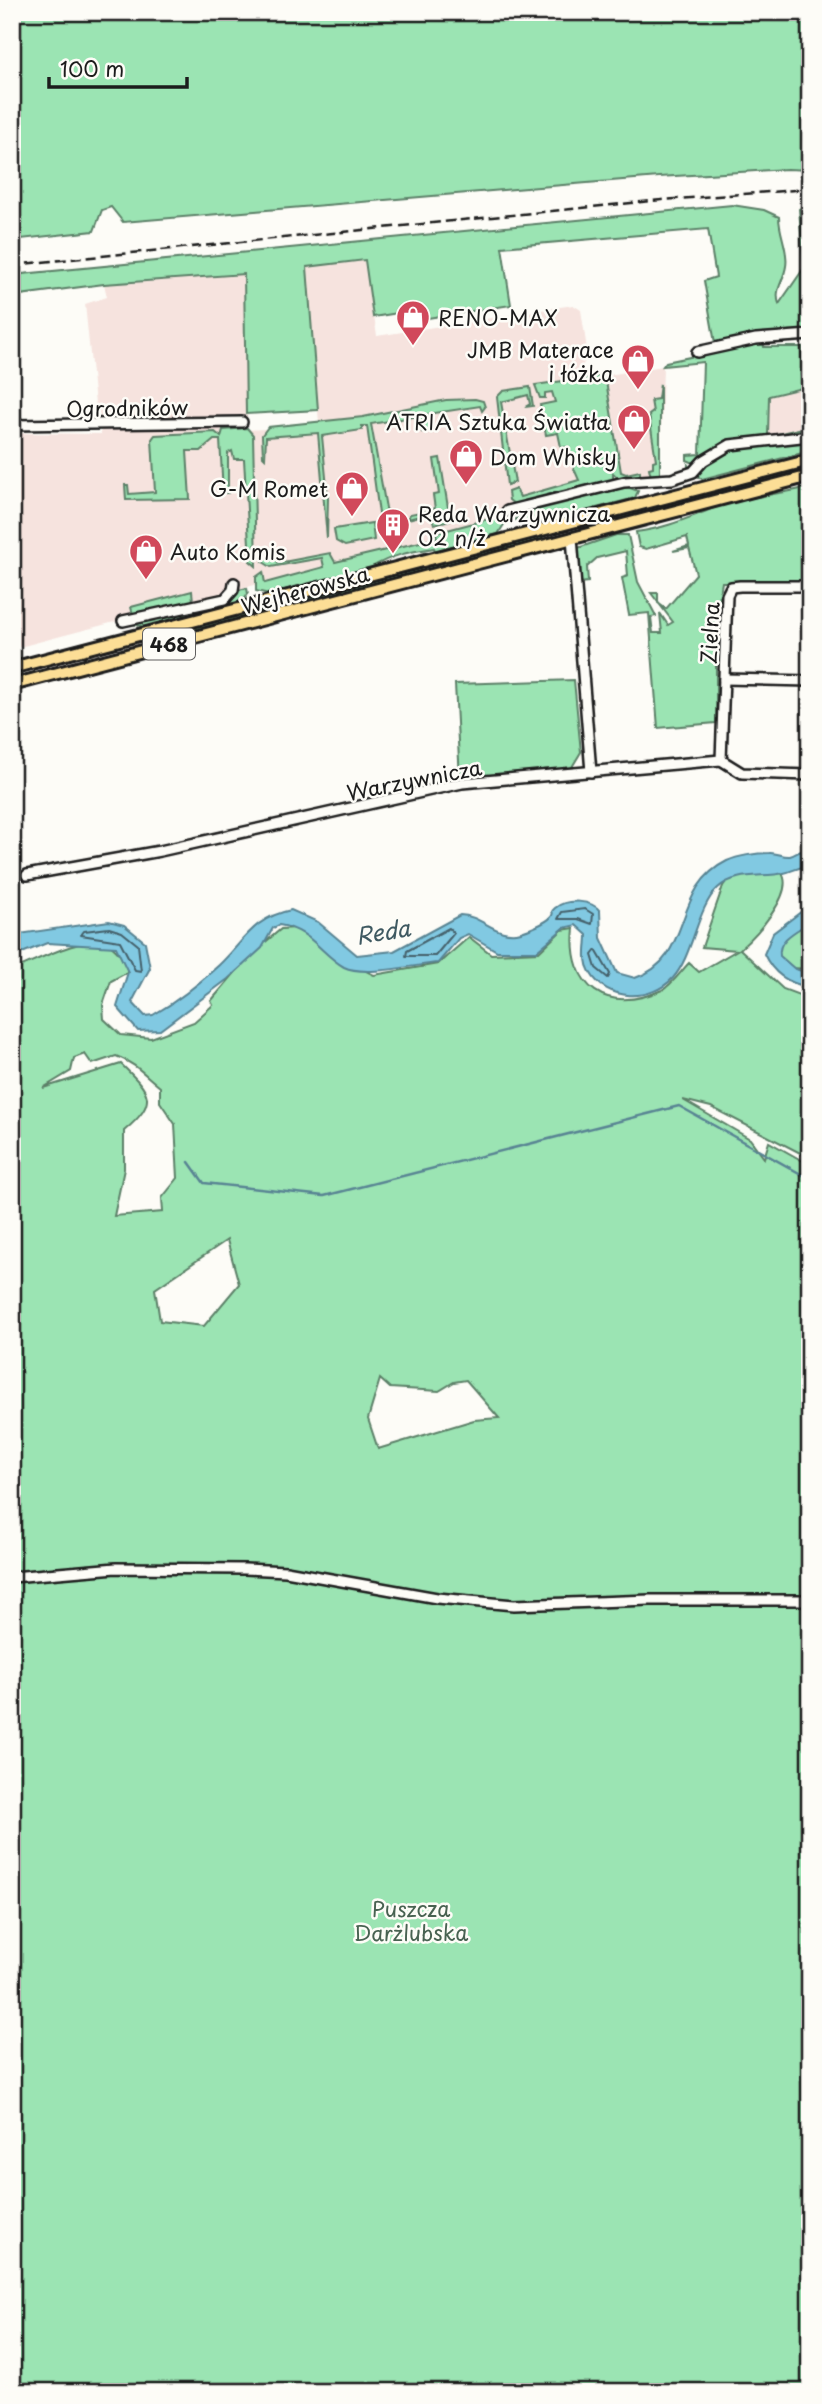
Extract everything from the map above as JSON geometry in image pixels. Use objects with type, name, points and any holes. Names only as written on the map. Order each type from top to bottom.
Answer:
[{"type":"main road","name":"Wejherowska","points":[[12,668],[810,460]]},
{"type":"main road","name":"Wejherowska","points":[[12,685],[810,476]]},
{"type":"street","points":[[697,352],[756,339],[810,335]]},
{"type":"street","name":"Ogrodników","points":[[12,425],[242,422]]},
{"type":"street","points":[[507,511],[624,482],[672,479],[693,472],[704,461],[730,446],[810,436]]},
{"type":"street","points":[[572,538],[591,772]]},
{"type":"street","points":[[123,621],[225,598],[233,590],[234,583]]},
{"type":"street","name":"Zielna","points":[[721,760],[727,595],[731,587],[810,586]]},
{"type":"street","points":[[724,679],[810,681]]},
{"type":"street","name":"Warzywnicza","points":[[27,875],[160,852],[462,783],[721,760],[742,773],[810,775]]},
{"type":"street","points":[[12,1577],[116,1568],[245,1569],[286,1571],[437,1598],[514,1605],[650,1600],[810,1600]]},
{"type":"shaded area","points":[[365,260],[377,336],[573,305],[581,310],[588,356],[582,366],[584,379],[663,366],[660,478],[12,649],[12,433],[101,434],[101,418],[95,404],[85,304],[107,297],[104,284],[244,274],[247,430],[300,427],[319,423],[306,267]]},
{"type":"shaded area","points":[[810,386],[810,426],[768,437],[769,396]]},
{"type":"green space","points":[[12,12],[810,12],[810,170],[659,177],[123,222],[111,207],[102,210],[94,231],[12,240]]},
{"type":"green space","points":[[810,203],[810,332],[760,335],[715,343],[704,281],[716,277],[708,229],[502,247],[511,305],[409,321],[398,313],[373,317],[365,260],[307,267],[318,410],[246,414],[244,274],[104,284],[12,296],[12,275],[732,205],[764,210],[779,217],[787,260],[778,294],[779,304],[804,268],[799,209]]},
{"type":"green space","points":[[763,342],[764,347],[802,347],[802,388],[769,396],[768,436],[803,428],[801,433],[731,443],[696,464],[687,460],[687,455],[700,454],[703,362],[663,366],[666,362]]},
{"type":"green space","points":[[605,375],[621,472],[626,474],[640,471],[640,476],[619,479],[613,473],[613,480],[515,505],[509,500],[508,492],[516,489],[520,497],[579,480],[571,462],[569,447],[561,447],[558,433],[546,435],[540,405],[555,402],[552,392],[545,393],[545,398],[540,398],[535,385]]},
{"type":"green space","points":[[660,384],[660,478],[688,471],[688,465],[691,470],[686,473],[652,481],[649,468],[653,467],[653,461],[656,460],[649,415],[653,412],[651,400],[658,399]]},
{"type":"green space","points":[[530,387],[533,406],[525,407],[530,404],[528,395],[501,402],[515,482],[507,485],[497,397],[503,391]]},
{"type":"green space","points":[[446,400],[483,401],[485,407],[482,411],[480,406],[428,414],[431,430],[422,432],[419,416],[371,424],[389,525],[377,522],[380,521],[367,426],[362,426],[362,430],[322,436],[328,498],[327,538],[318,433],[266,437],[265,458],[263,456],[262,435],[268,427],[363,417]]},
{"type":"green space","points":[[247,428],[253,435],[256,566],[250,561],[244,459],[234,459],[232,451],[228,453],[228,493],[223,493],[220,440],[214,440],[201,451],[187,451],[190,499],[126,500],[125,485],[128,485],[129,494],[155,492],[152,439],[155,435],[215,432],[221,437],[223,430]]},
{"type":"green space","points":[[810,438],[810,451],[702,479],[695,475],[696,470],[733,446]]},
{"type":"green space","points":[[440,458],[450,520],[434,524],[431,513],[408,519],[410,514],[435,509],[433,495],[439,494],[434,459]]},
{"type":"green space","points":[[810,465],[810,469],[580,528],[580,526]]},
{"type":"green space","points":[[625,486],[638,491],[635,498],[527,526],[516,520],[517,514],[527,510]]},
{"type":"green space","points":[[810,487],[810,581],[722,582],[716,616],[716,723],[658,728],[649,613],[629,615],[622,578],[628,576],[626,551],[597,558],[587,567],[588,582],[579,583],[578,548],[616,535],[628,535],[638,582],[656,616],[651,617],[653,633],[662,633],[660,613],[668,625],[673,622],[659,604],[666,609],[696,574],[689,548],[673,551],[689,546],[687,537],[646,549],[639,547],[636,532],[671,524],[730,503]]},
{"type":"green space","points":[[492,518],[502,518],[505,523],[498,534],[435,551],[434,548],[408,553],[370,568],[269,594],[256,591],[256,577],[263,572],[265,583],[324,567],[322,558],[271,567],[263,562],[268,552],[275,554],[278,563],[330,553],[335,562],[437,538],[436,533]]},
{"type":"green space","points":[[372,523],[374,540],[345,546],[336,541],[334,529]]},
{"type":"green space","points":[[542,536],[543,540],[146,645],[144,642]]},
{"type":"green space","points":[[247,588],[248,594],[243,601],[144,627],[130,623],[133,615],[131,607],[192,591],[193,601]]},
{"type":"green space","points":[[651,593],[658,593],[658,602]]},
{"type":"green space","points":[[574,680],[581,752],[569,772],[460,780],[455,684]]},
{"type":"green space","name":"Puszcza Darżlubska","points":[[781,872],[784,881],[779,902],[764,924],[740,949],[783,989],[807,998],[810,996],[810,1158],[711,1107],[683,1100],[750,1139],[764,1158],[769,1142],[810,1165],[810,2392],[12,2392],[12,970],[75,945],[101,943],[111,946],[130,966],[126,973],[111,981],[103,1005],[104,1019],[121,1035],[151,1038],[194,1022],[213,1005],[211,1001],[250,955],[281,929],[296,928],[311,935],[325,951],[374,975],[438,964],[469,937],[491,954],[539,952],[562,930],[574,928],[577,967],[585,981],[595,991],[608,997],[642,997],[666,988],[689,963],[699,972],[737,950],[702,947],[723,886],[731,875]],"holes":[[[85,1054],[92,1064],[116,1056],[123,1059],[160,1087],[160,1102],[175,1124],[178,1178],[162,1198],[163,1212],[114,1216],[124,1169],[124,1131],[143,1112],[146,1104],[147,1097],[139,1082],[121,1064],[43,1088],[71,1071],[74,1058]],[[227,1240],[239,1284],[204,1326],[160,1321],[155,1289]],[[380,1379],[390,1388],[439,1391],[454,1382],[466,1380],[499,1418],[474,1420],[378,1449],[368,1419]]]},
{"type":"green space","points":[[810,921],[810,969],[792,968],[771,950],[774,940]]},
{"type":"water","points":[[810,849],[810,866],[776,874],[741,877],[718,888],[705,907],[680,969],[664,986],[642,995],[618,993],[598,982],[587,963],[587,935],[576,925],[564,928],[537,951],[497,951],[468,934],[459,938],[438,963],[364,971],[344,967],[307,937],[290,927],[279,925],[273,928],[262,948],[228,979],[160,1030],[138,1031],[117,1007],[128,972],[116,947],[47,943],[12,957],[12,935],[109,921],[124,925],[145,942],[150,968],[132,1002],[145,1016],[162,1010],[196,985],[258,924],[291,910],[318,922],[357,955],[394,951],[460,915],[504,932],[521,932],[549,919],[552,911],[560,905],[579,902],[591,904],[600,911],[601,938],[617,973],[635,978],[654,968],[667,955],[697,888],[709,873],[727,861],[742,856],[772,853],[790,856]]},
{"type":"water","points":[[810,905],[810,922],[785,940],[780,956],[795,969],[810,973],[810,987],[782,977],[764,954],[773,933]]},
{"type":"waterway","points":[[189,1162],[204,1183],[324,1196],[679,1106],[810,1179]]},
{"type":"railway","points":[[12,265],[662,200],[810,189]]},
{"type":"place","name":"RENO-MAX","points":[[413,347]]},
{"type":"place","name":"JMB Materace i łóżka","points":[[638,391]]},
{"type":"place","name":"ATRIA Sztuka Światła","points":[[634,451]]},
{"type":"place","name":"Dom Whisky","points":[[466,486]]},
{"type":"place","name":"G-M Romet","points":[[352,518]]},
{"type":"place","name":"Reda Warzywnicza 02 n/ż","points":[[393,555]]},
{"type":"place","name":"Auto Komis","points":[[146,581]]},
{"type":"water label","name":"Reda","points":[[383,931]]}]
